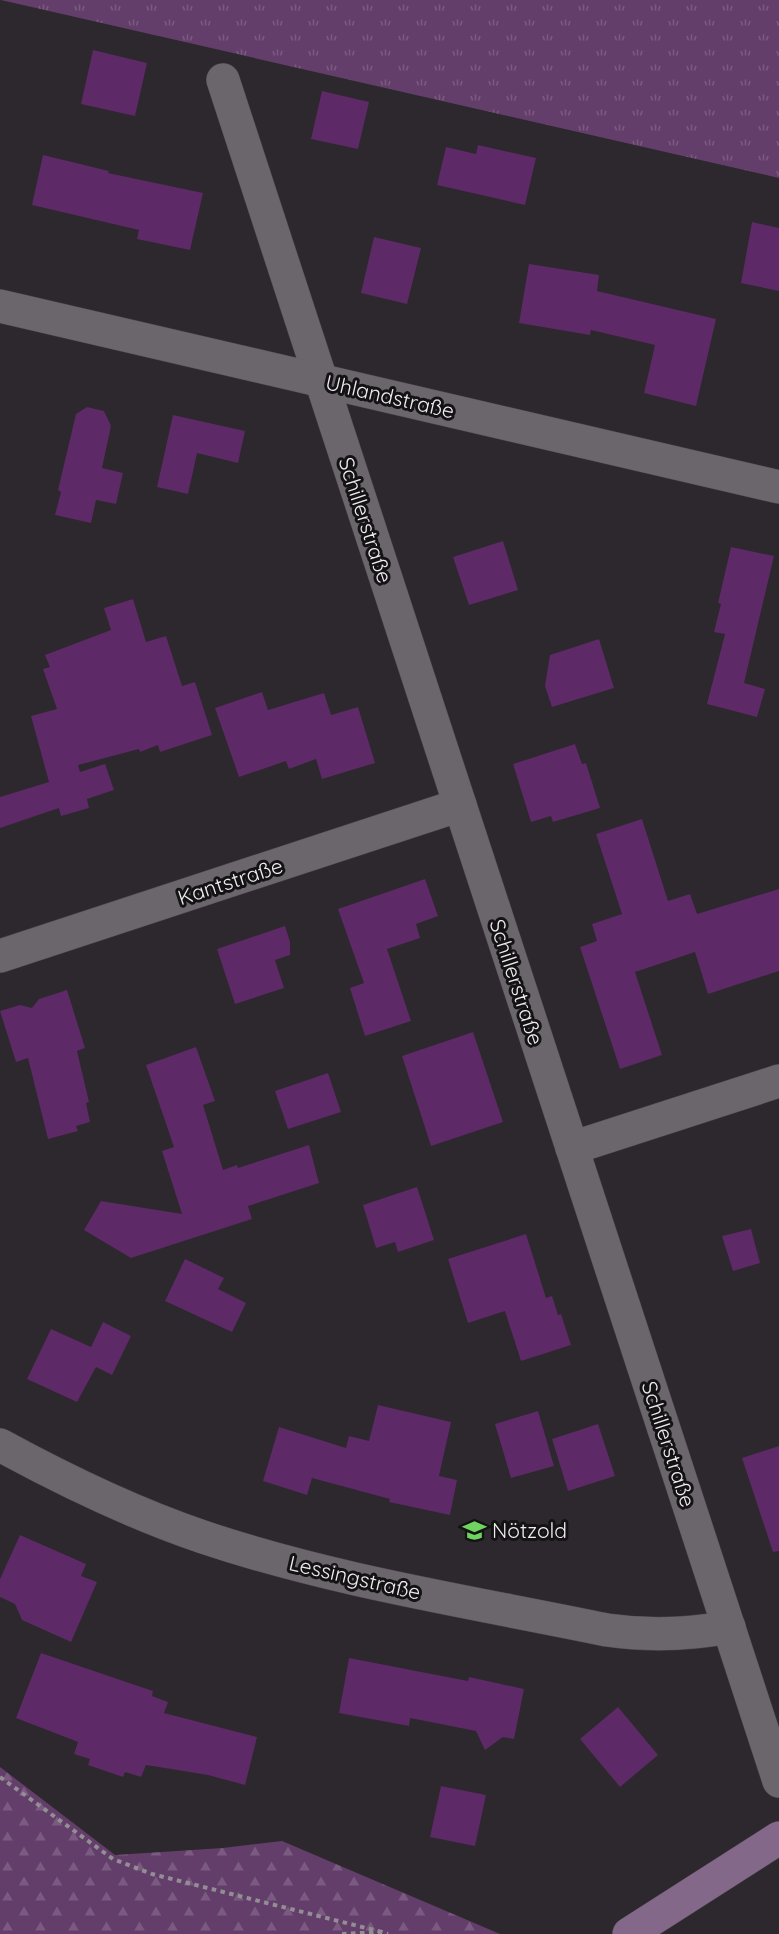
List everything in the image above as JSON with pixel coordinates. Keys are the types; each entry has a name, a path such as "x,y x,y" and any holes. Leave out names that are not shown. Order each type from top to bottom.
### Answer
{"main road":[{"path":"629,1934 779,1838"}],"street":[{"name":"Schillerstraße","path":"223,80 779,1781"},
{"name":"Uhlandstraße","path":"0,306 779,487"},
{"name":"Kantstraße","path":"0,956 460,805"},
{"path":"572,1148 779,1081"},
{"name":"Lessingstraße","path":"0,1445 61,1478 131,1510 203,1537 282,1560 364,1580 607,1630 668,1635 698,1633 729,1627"}],"path":[{"path":"0,1777 113,1858 132,1867 388,1934"},
{"path":"342,1934 382,1932"}],"green space":[{"path":"1,0 779,0 779,178"},
{"path":"0,1767 115,1855 223,1848 282,1841 500,1934 0,1934"}],"building":[{"path":"93,50 147,63 135,116 81,104"},
{"path":"322,91 369,102 358,149 311,139"},
{"path":"478,145 536,158 525,205 437,185 446,147 476,154"},
{"path":"43,155 109,171 108,173 203,193 190,250 137,239 139,230 32,205"},
{"path":"752,222 779,228 779,291 741,283"},
{"path":"374,237 421,248 407,304 361,293"},
{"path":"529,264 599,275 597,291 716,319 696,406 644,393 655,345 591,330 590,335 519,323"},
{"path":"87,407 104,411 111,426 102,468 123,473 116,504 96,500 91,523 55,515 61,492 58,490 76,414"},
{"path":"173,415 245,431 238,463 197,453 188,494 157,487"},
{"path":"503,541 518,590 469,605 453,557"},
{"path":"731,547 774,556 744,683 765,689 757,717 707,704 725,634 714,632"},
{"path":"133,599 146,642 166,636 182,686 195,682 212,735 160,752 158,745 140,752 139,749 78,765 80,772 105,764 114,790 87,799 89,808 61,816 59,808 0,828 0,797 49,782 31,716 57,709 43,669 50,667 45,655 111,630 104,608"},
{"path":"599,639 614,688 552,707 545,686 550,655"},
{"path":"262,692 268,710 324,693 331,715 358,707 375,763 322,779 316,759 289,769 286,761 239,777 215,708"},
{"path":"575,744 582,764 586,763 600,808 553,822 551,816 531,822 513,764"},
{"path":"642,819 668,901 690,894 697,914 779,889 779,971 708,994 695,952 635,972 662,1055 620,1069 580,947 597,941 592,924 622,914 596,834"},
{"path":"425,879 438,916 416,924 420,938 387,949 411,1021 365,1036 350,988 364,983 338,909"},
{"path":"285,926 290,942 290,955 275,960 284,988 235,1004 217,949"},
{"path":"67,990 85,1048 77,1051 89,1102 86,1103 90,1122 76,1126 78,1131 48,1139 28,1058 16,1062 0,1011 20,1005 32,1008 39,999"},
{"path":"473,1032 503,1122 431,1146 402,1056"},
{"path":"196,1047 215,1101 203,1105 223,1170 237,1165 238,1168 309,1145 319,1183 248,1206 252,1219 131,1258 84,1230 101,1201 182,1214 162,1151 174,1147 146,1065"},
{"path":"328,1073 341,1112 288,1129 275,1091"},
{"path":"417,1187 434,1240 398,1252 395,1242 376,1248 363,1205"},
{"path":"751,1229 760,1263 733,1271 722,1236"},
{"path":"526,1234 546,1298 552,1296 558,1315 561,1314 571,1345 521,1361 505,1311 468,1323 448,1259"},
{"path":"185,1259 224,1278 218,1289 246,1303 232,1332 165,1301"},
{"path":"103,1322 131,1336 112,1375 96,1367 77,1402 27,1379 51,1329 91,1347"},
{"path":"378,1405 451,1422 439,1476 457,1480 450,1515 389,1502 390,1499 312,1478 307,1495 263,1481 279,1427 346,1448 349,1436 369,1441"},
{"path":"538,1411 554,1466 511,1478 495,1424"},
{"path":"598,1424 615,1476 568,1491 552,1439"},
{"path":"779,1446 779,1551 773,1552 742,1458"},
{"path":"20,1535 86,1564 81,1576 97,1582 71,1642 22,1620 15,1604 0,1597 0,1579"},
{"path":"41,1653 153,1691 152,1696 168,1702 164,1713 257,1737 245,1785 208,1775 146,1765 141,1777 125,1772 123,1777 88,1765 90,1759 74,1754 78,1742 16,1718"},
{"path":"349,1658 468,1681 469,1677 524,1689 514,1739 503,1737 485,1750 476,1731 410,1718 409,1726 339,1713"},
{"path":"618,1707 658,1755 620,1787 580,1739"},
{"path":"441,1786 486,1795 475,1846 430,1837"}],"place":[{"name":"Nötzold","path":"474,1530"}]}
